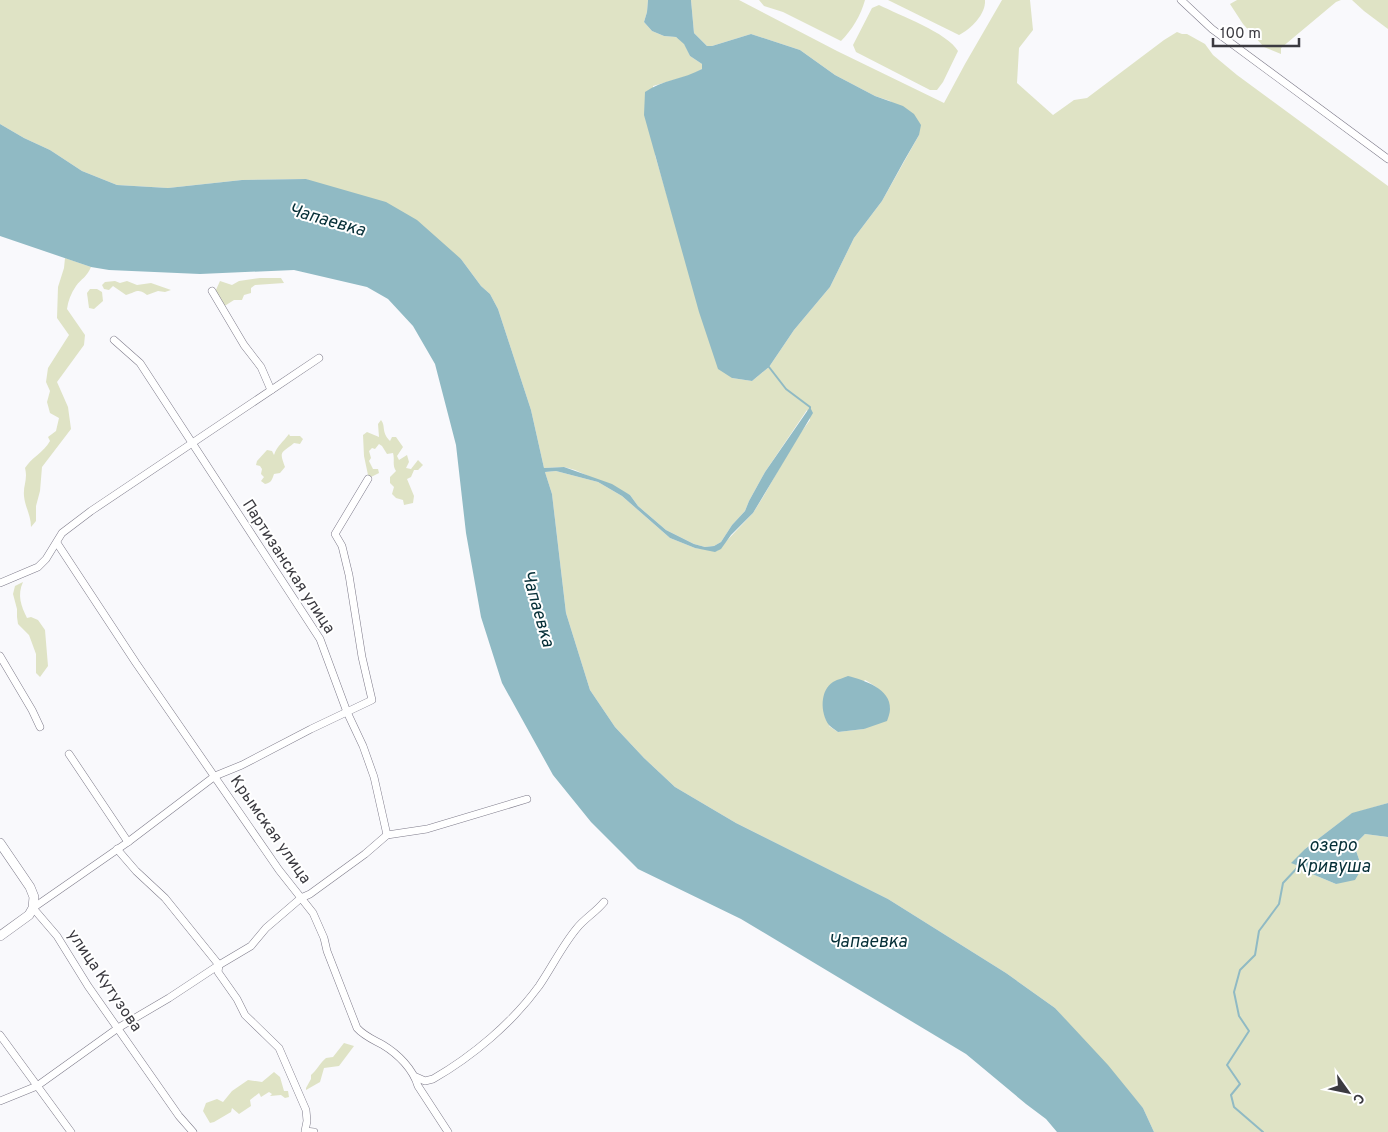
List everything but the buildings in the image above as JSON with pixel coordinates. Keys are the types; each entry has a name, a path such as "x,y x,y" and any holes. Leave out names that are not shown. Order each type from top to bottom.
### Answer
{"street":[{"path":"1181,0 1212,29 1388,159"},
{"path":"212,291 244,345 261,367 271,390"},
{"name":"Партизанская улица","path":"114,340 140,363 320,639 374,777 387,835"},
{"path":"0,583 38,567 46,559 62,533 91,511 319,358"},
{"name":"Партизанская улица","path":"348,712 372,700 362,657 349,575 342,546 335,534 368,479"},
{"name":"Крымская улица","path":"57,543 136,663 279,870 313,913 357,1028 394,1052 416,1077 418,1086 448,1132"},
{"path":"0,656 40,727"},
{"path":"0,936 29,915 34,908 128,842 215,776 242,765 310,729 348,712"},
{"path":"69,754 128,842"},
{"path":"0,1101 37,1086 118,1028 251,946 266,928 301,898 310,894 365,854 387,835 427,829 527,799"},
{"name":"улица Кутузова","path":"0,843 30,887 34,897 34,908 57,936 88,986 179,1116 193,1132"},
{"path":"117,850 165,898 218,965 218,972 237,999 245,1015 279,1048 306,1110 307,1121 304,1131 314,1132"},
{"path":"416,1077 425,1080 434,1079 487,1042 516,1013 539,986 562,947 582,921 599,909 604,902"},
{"path":"0,1035 71,1132"}],"green space":[{"path":"0,0 648,0 644,22 652,31 664,36 676,37 684,43 690,56 702,64 702,69 691,75 653,86 655,155 675,223 732,378 752,381 769,367 794,330 830,287 854,238 882,201 919,135 890,101 875,96 835,75 800,50 751,34 707,46 694,33 691,0 739,0 837,51 944,103 1002,0 1030,0 1033,30 1019,48 1017,83 1053,115 1074,100 1087,98 1177,32 1187,34 1205,44 1213,55 1237,75 1388,186 1388,803 1351,814 1305,849 1299,866 1305,871 1336,884 1362,868 1354,845 1365,834 1388,837 1388,1132 1154,1132 1143,1108 1055,1008 1006,973 888,899 736,823 675,787 615,727 590,690 566,613 552,494 545,472 556,471 598,482 622,496 670,538 695,548 717,551 753,513 796,439 810,420 807,410 765,472 745,511 732,525 721,542 714,546 705,547 694,544 666,530 638,506 630,495 575,470 564,467 544,468 531,410 498,309 490,294 481,286 461,259 306,179 242,180 168,188 117,185 82,171 50,150 0,124","holes":["865,680 878,689 889,704 890,709 864,729 838,732 829,726"]},
{"path":"759,0 865,0 856,22 841,41 783,12 764,6"},
{"path":"888,0 985,0 985,5 977,20 959,35"},
{"path":"1237,0 1341,0 1336,2 1281,48 1281,54 1264,47 1243,24 1230,4"},
{"path":"1352,0 1388,0 1388,29 1364,11"},
{"path":"879,5 934,31 953,44 958,51 937,90 930,90 856,52 853,45 872,8"},
{"path":"65,258 91,267 73,291 67,309 85,335 84,345 57,382 68,407 71,429 42,467 40,491 36,506 36,521 31,527 24,496 25,468 50,441 48,437 56,431 59,418 50,413 47,402 50,391 46,382 48,368 69,335 57,318 58,287"},
{"path":"281,278 284,283 255,285 251,288 251,293 244,295 242,300 234,300 223,307 215,292 220,281 232,285 239,281"},
{"path":"115,281 120,283 127,281 137,285 151,283 171,290 165,292 158,291 147,295 137,291 126,295 113,286 109,290 104,289 102,285 105,282"},
{"path":"90,289 97,289 102,292 103,301 94,309 89,308 87,293"},
{"path":"381,420 387,438 390,441 392,437 396,437 403,447 397,456 399,460 407,455 409,462 406,468 411,469 418,460 423,465 418,470 414,470 411,477 407,479 414,496 413,503 404,505 403,500 396,498 392,494 394,487 390,483 390,477 396,471 393,453 387,454 379,444 375,449 372,448 369,451 371,458 369,461 373,469 378,469 379,473 371,477 368,475 364,456 363,435 367,432 379,437 378,424"},
{"path":"289,434 290,436 300,436 303,439 300,444 294,443 282,453 285,467 280,473 274,474 269,483 265,484 261,481 264,477 261,474 262,469 260,466 256,465 257,461 267,450 272,451 274,455"},
{"path":"23,582 20,596 25,614 27,618 31,617 38,620 45,630 48,666 40,677 36,673 36,654 29,635 18,624 13,594 15,586"},
{"path":"344,1043 354,1046 339,1066 324,1068 320,1082 306,1090 311,1075 326,1058 333,1057"},
{"path":"274,1072 280,1077 284,1091 288,1091 289,1097 285,1098 281,1095 270,1096 272,1094 269,1092 261,1097 259,1093 250,1100 251,1106 239,1114 232,1108 231,1112 210,1123 203,1111 206,1103 217,1099 223,1102 232,1091 248,1080 262,1082"}],"water":[{"path":"648,0 691,0 694,33 707,46 751,34 800,50 835,75 875,96 903,106 914,114 921,125 919,135 882,201 854,238 830,287 794,330 769,367 752,381 732,378 718,369 699,312 644,115 645,92 702,69 702,64 690,56 684,44 676,37 664,36 652,31 644,22"},
{"name":"Чапаевка","path":"0,124 50,150 82,171 117,185 168,188 242,180 306,179 386,202 417,220 461,259 481,286 490,294 498,309 531,410 544,468 564,467 612,484 630,495 638,506 666,530 694,544 705,547 714,546 721,542 732,525 745,511 765,472 810,407 813,413 753,513 731,535 721,549 715,552 695,548 670,538 622,496 598,482 556,471 545,472 552,494 566,613 590,690 615,727 675,787 736,823 888,899 1006,973 1055,1008 1108,1065 1143,1108 1154,1132 1057,1132 1046,1119 966,1054 741,919 638,869 591,822 553,775 502,683 481,617 466,533 456,445 435,364 413,326 388,299 367,287 294,270 200,274 109,270 91,267 0,236"},
{"path":"848,676 875,686 886,696 890,709 887,721 864,729 838,732 829,725 823,708 826,690 833,682"},
{"name":"озеро Кривуша","path":"1388,803 1388,837 1365,834 1354,845 1362,868 1355,880 1336,884 1291,863 1305,849 1352,813"}],"waterway":[{"path":"769,367 786,389 810,408"},
{"path":"1263,1132 1234,1107 1231,1095 1240,1084 1227,1065 1249,1031 1239,1016 1234,992 1240,970 1255,955 1259,931 1279,904 1283,883 1299,866"}]}
